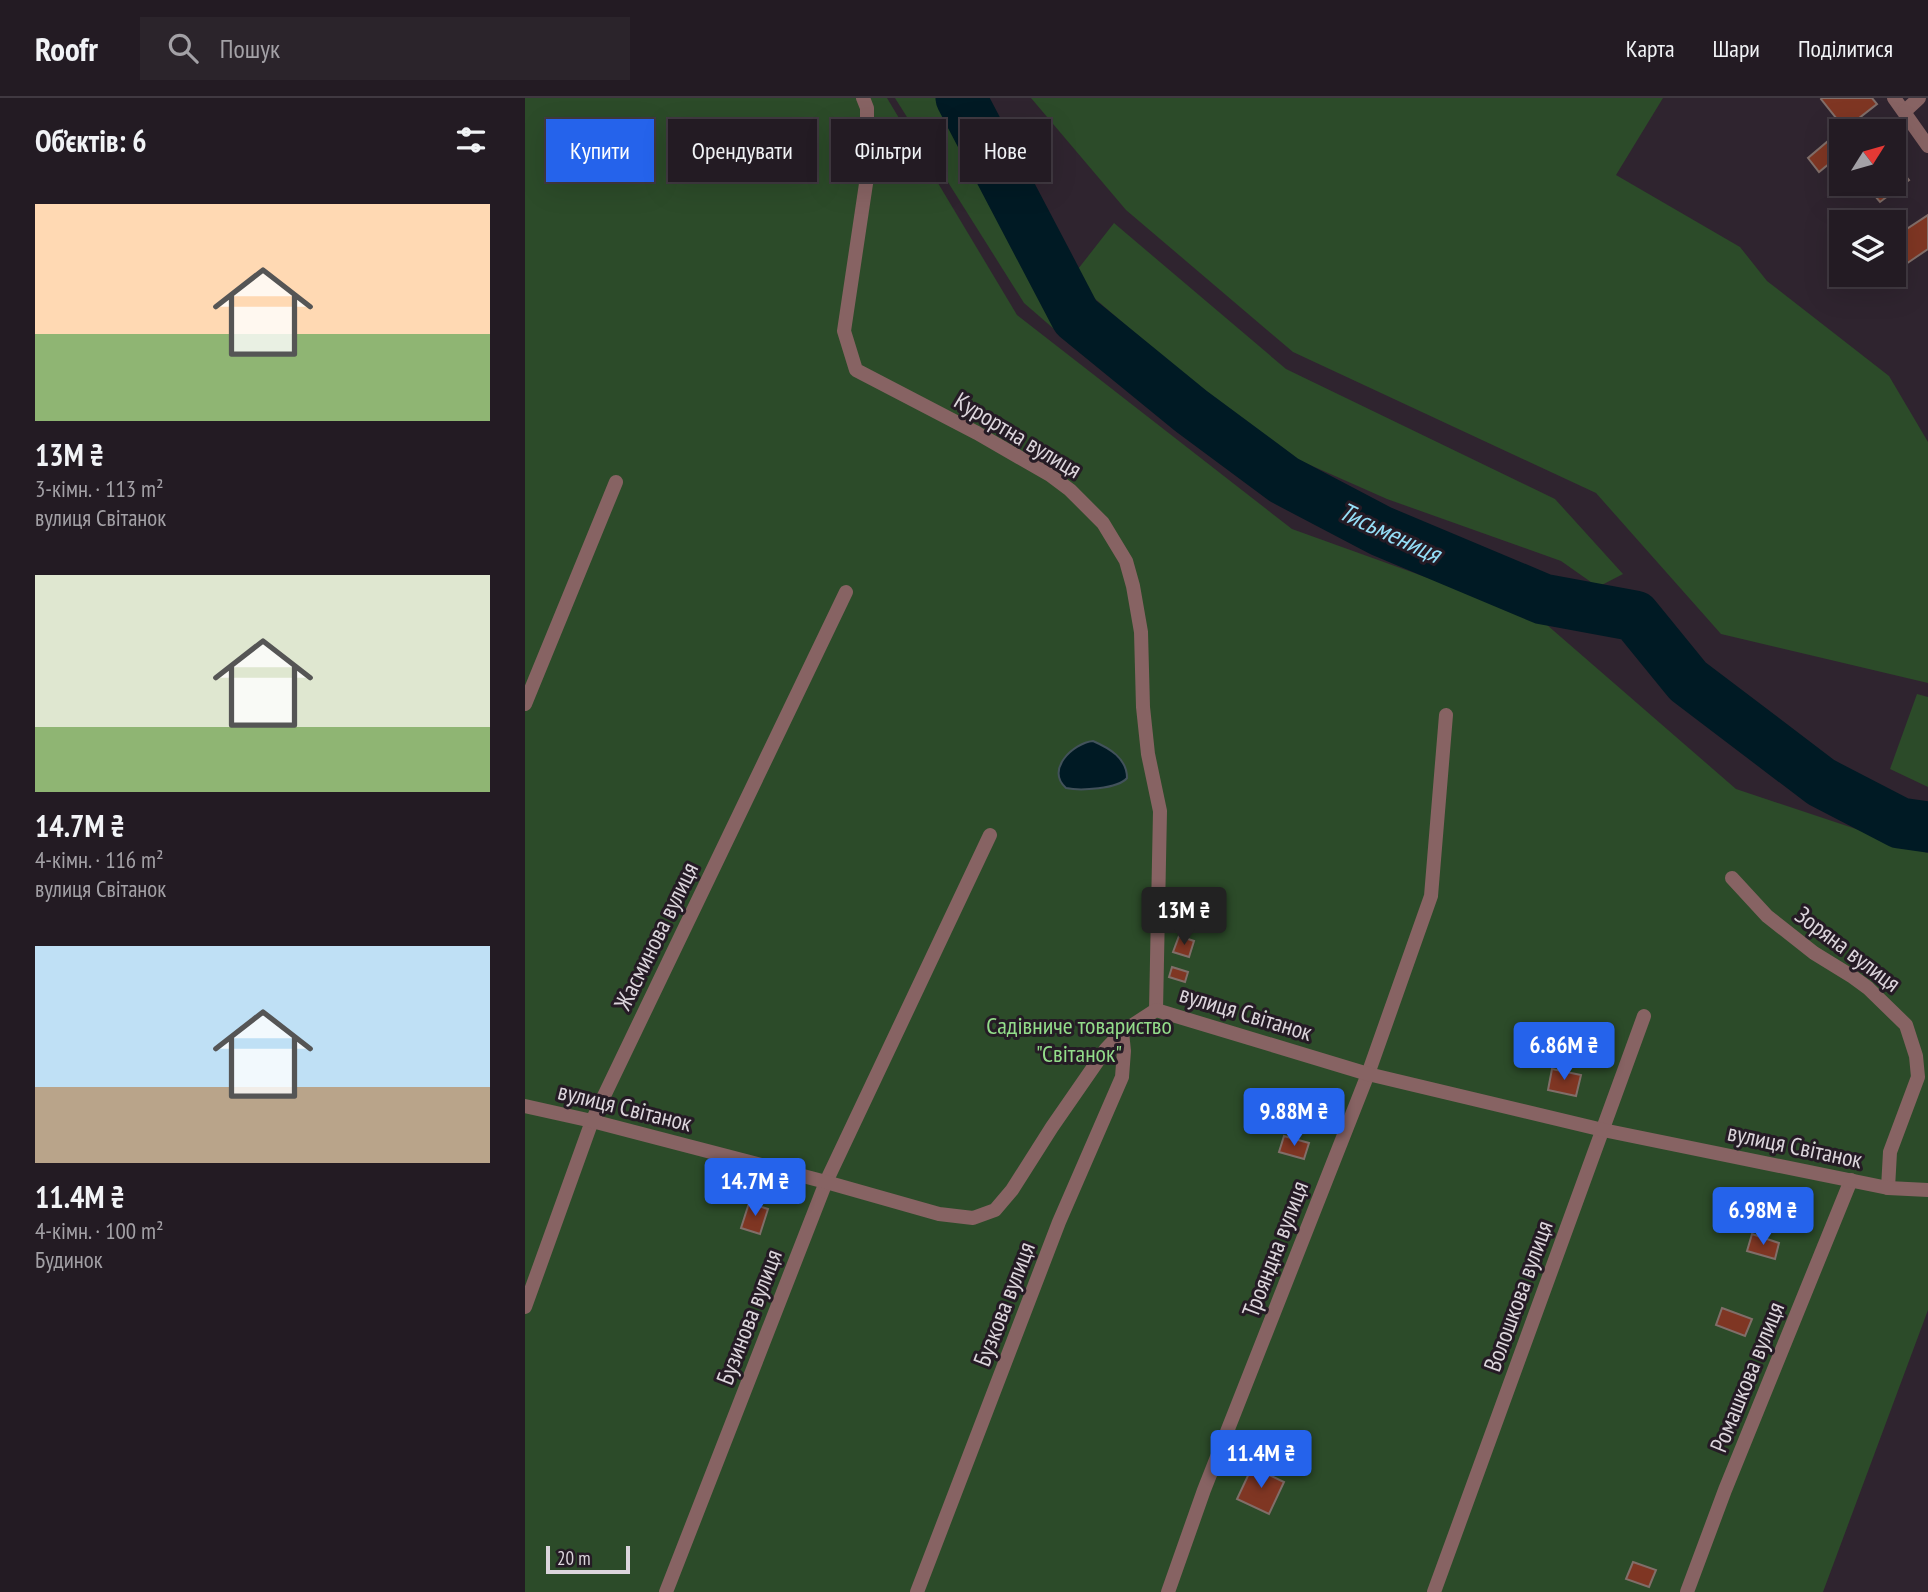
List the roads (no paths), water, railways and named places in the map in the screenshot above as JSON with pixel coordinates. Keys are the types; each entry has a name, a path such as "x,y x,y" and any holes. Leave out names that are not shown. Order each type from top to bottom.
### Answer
{"street":[{"name":"Курортна вулиця","path":"863,98 867,108 867,177 844,331 856,370 977,433 1070,489 1103,523 1126,561 1140,632 1148,754 1160,811 1156,1010"},
{"path":"1894,98 1928,146"},
{"path":"1905,111 1919,98"},
{"path":"525,704 616,482"},
{"name":"Жасминова вулиця","path":"525,1307 592,1121 846,592"},
{"name":"Трояндна вулиця","path":"1168,1592 1204,1490 1368,1074 1431,896 1446,715"},
{"name":"Бузинова вулиця","path":"666,1592 826,1182 990,835"},
{"name":"Зоряна вулиця","path":"1731,878 1767,916 1814,953 1868,988 1906,1025 1916,1056 1918,1077 1890,1152 1888,1188"},
{"name":"вулиця Світанок","path":"525,1107 592,1121 939,1214 973,1218 995,1210 1013,1190 1052,1127 1106,1049 1122,1032 1156,1010 1368,1074 1603,1130 1888,1188 1928,1190"},
{"name":"Волошкова вулиця","path":"1433,1592 1644,1016"},
{"name":"Бузкова вулиця","path":"917,1592 1059,1223 1122,1077 1122,1032"},
{"name":"Ромашкова вулиця","path":"1687,1592 1725,1490 1851,1180"}],"water":[{"path":"1093,741 1120,759 1127,778 1107,787 1066,788 1060,781 1059,773 1064,758 1077,747"}],"waterway":[{"name":"Тисьмениця","path":"961,98 1076,317 1191,411 1284,480 1381,531 1543,599 1635,616 1688,681 1821,782 1900,823 1928,827"}],"park label":[{"name":"Садівниче товариство \"Світанок\"","path":"1079,1039"}]}
